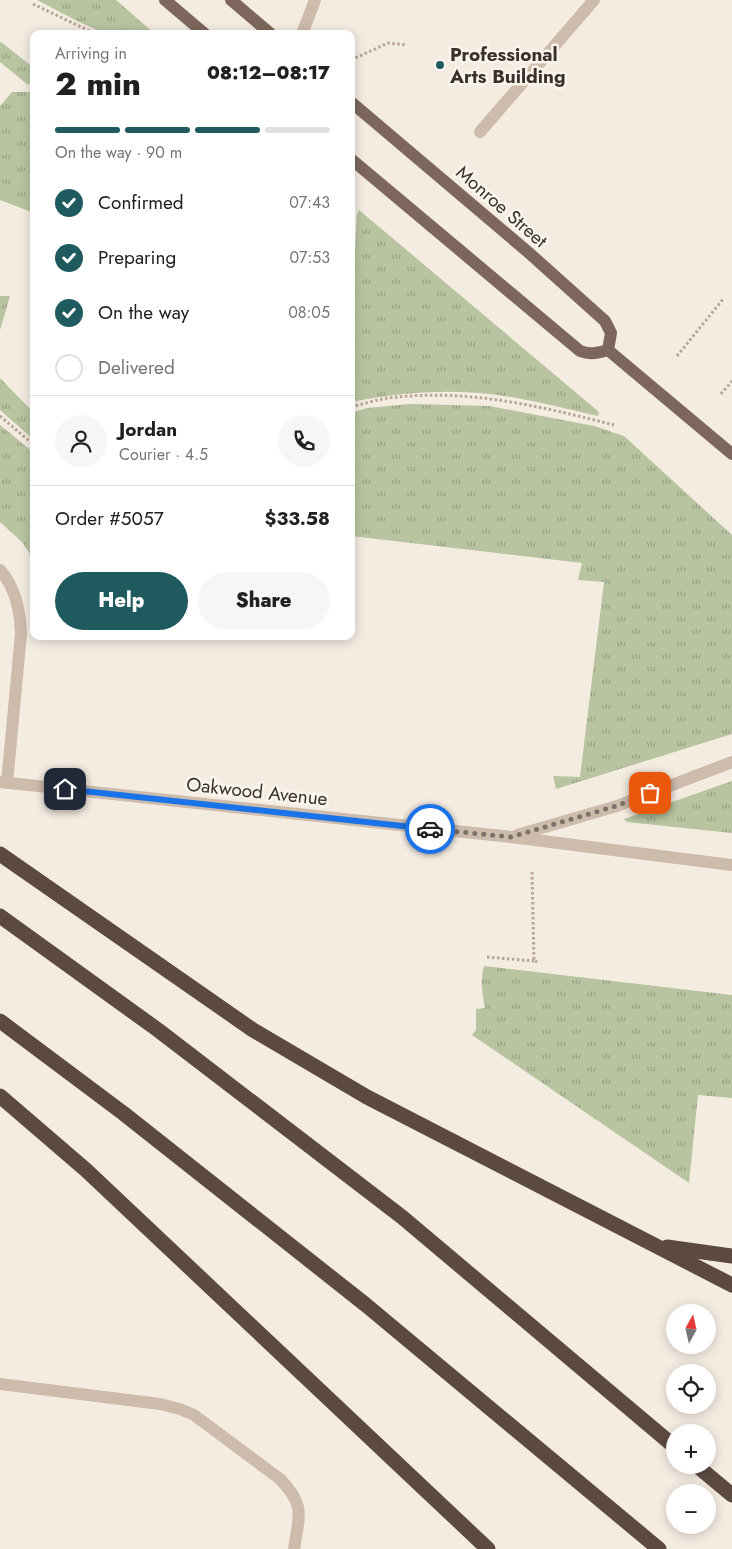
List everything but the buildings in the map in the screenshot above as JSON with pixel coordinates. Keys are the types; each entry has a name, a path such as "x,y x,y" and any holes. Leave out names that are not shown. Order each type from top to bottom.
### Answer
{"highway":[{"path":"0,854 253,1030 326,1073 367,1097 732,1285"},
{"path":"0,916 158,1030 402,1217 666,1439"},
{"path":"0,1021 123,1113 366,1304 659,1549"},
{"path":"0,1096 86,1170 488,1549"},
{"path":"658,1246 732,1256"},
{"path":"707,1474 732,1495"}],"main road":[{"path":"165,0 200,30"},
{"path":"231,0 266,30"},
{"name":"Monroe Street","path":"355,105 528,252 605,321 611,333 608,350"},
{"path":"355,162 580,351 586,354 594,354 608,350 732,454"}],"street":[{"path":"304,30 315,0"},
{"path":"480,132 594,0"},
{"path":"0,570 15,597 20,614 21,634 4,782"},
{"name":"Oakwood Avenue","path":"511,837 616,806 732,762"},
{"name":"Oakwood Avenue","path":"4,782 511,837 732,865"},
{"path":"0,1384 160,1404 194,1415 280,1479 292,1492 300,1509 294,1549"}],"path":[{"path":"32,4 87,30"},
{"path":"355,58 388,42 406,45"},
{"path":"677,356 724,298"},
{"path":"721,394 732,381"},
{"path":"355,406 388,398 438,396 484,398 548,408 614,425"},
{"path":"0,416 30,442"},
{"path":"487,956 536,961 532,872"}],"green space":[{"path":"37,0 116,0 150,30 97,30"},
{"path":"0,43 30,65 30,83 28,85 0,62"},
{"path":"12,92 30,92 30,211 0,200 0,106"},
{"path":"359,210 599,412 598,416 544,403 489,394 420,393 355,401 355,249 357,214"},
{"path":"0,296 10,296 0,330"},
{"path":"0,378 30,409 30,436 0,410"},
{"path":"410,404 489,406 594,426 624,436 732,535 732,734 556,789 553,776 580,777 604,582 578,580 582,563 355,536 355,412 367,408"},
{"path":"0,425 30,450 30,554 22,542 0,522"},
{"path":"732,781 732,833 627,822 624,819"},
{"path":"484,966 732,995 732,1098 698,1095 689,1183 472,1035 476,1030 476,1009 485,1008 482,987"}],"way so far":[{"path":"430,829 511,837 616,806 650,793"}],"place":[{"name":"Professional Arts Building","path":"440,65"}],"route":[{"path":"65,789 430,829"}]}
